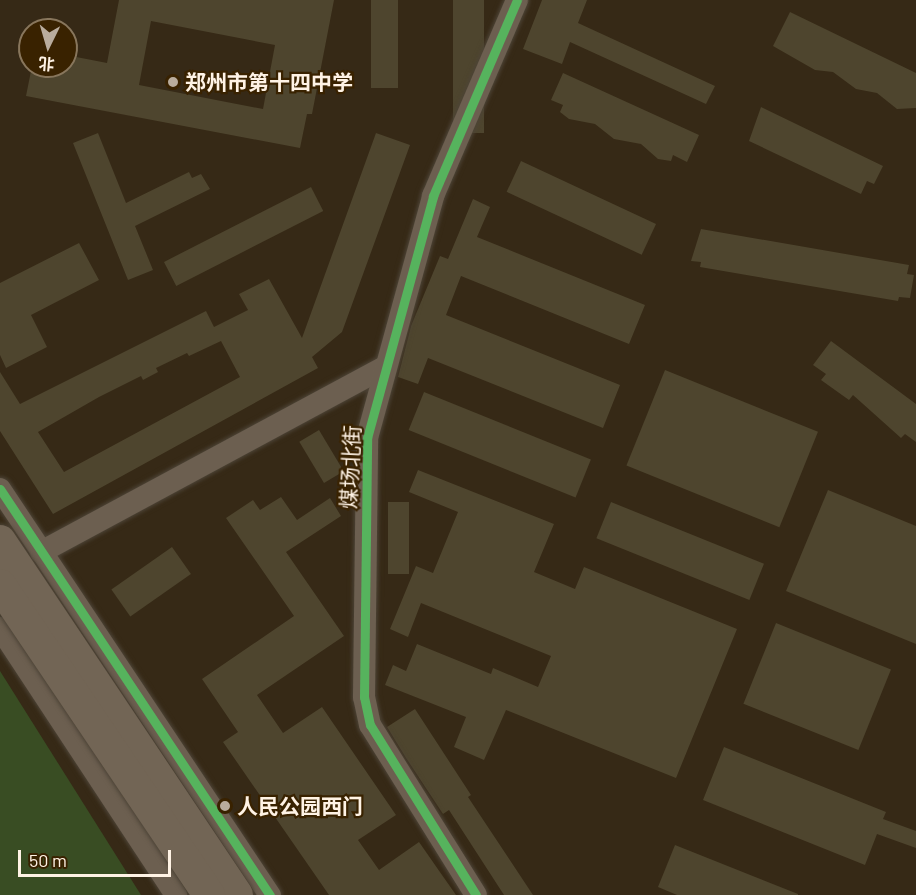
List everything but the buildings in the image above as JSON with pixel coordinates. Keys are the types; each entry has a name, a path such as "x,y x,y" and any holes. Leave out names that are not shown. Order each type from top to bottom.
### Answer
{"main road":[{"path":"0,541 237,895"},
{"path":"0,585 209,895"}],"street":[{"name":"煤场北街","path":"476,895 370,725 364,697 367,438 433,196 517,0"},
{"path":"41,552 385,367"},
{"path":"0,489 270,895"},
{"path":"0,628 176,895"}],"green space":[{"path":"0,671 141,895 0,895"}],"cycle path":[{"path":"476,895 370,725 364,697 367,438 433,196 517,0"},
{"path":"0,489 270,895"}],"place":[{"name":"郑州市第十四中学","path":"173,82"},
{"name":"人民公园西门","path":"225,806"}]}
